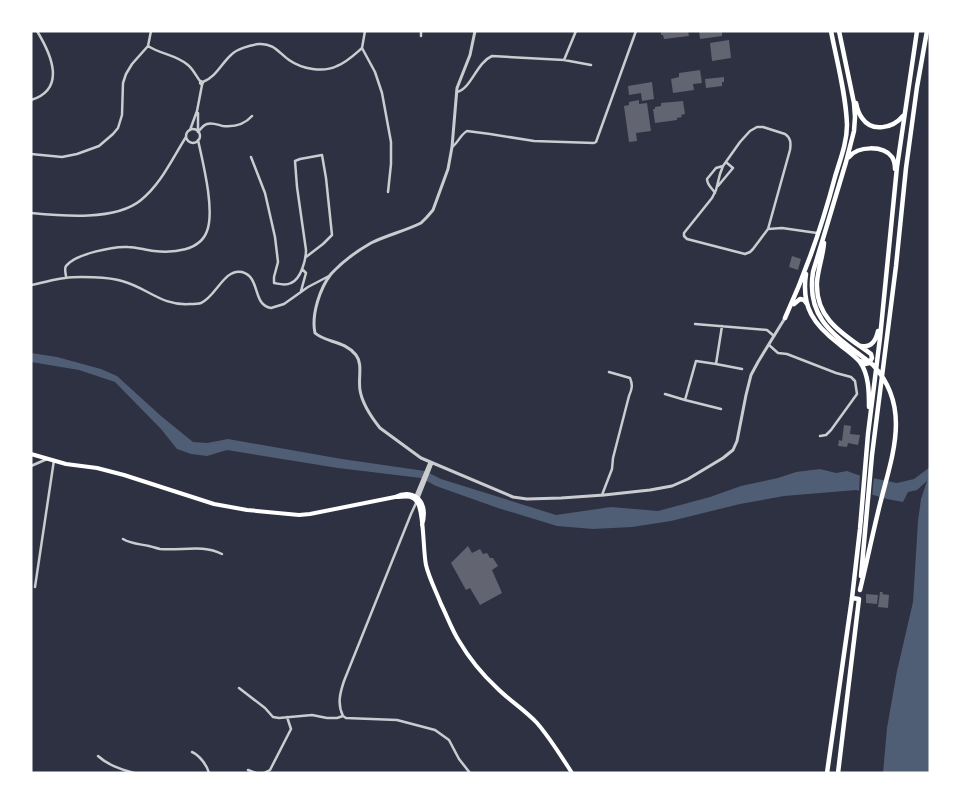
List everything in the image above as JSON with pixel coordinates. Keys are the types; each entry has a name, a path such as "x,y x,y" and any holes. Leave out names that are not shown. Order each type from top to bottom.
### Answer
{"highway":[{"path":"785,318 807,268 819,234 844,146 847,128 842,87 830,31"},
{"path":"840,31 854,102 854,119 851,146 813,272 812,295 815,308 821,320 830,330 875,367 885,382 894,404 896,422 896,442 860,590"},
{"path":"868,434 896,178 917,31"},
{"path":"827,773 862,529 869,455 898,252 912,116 927,31"},
{"path":"851,86 859,114 869,124 876,127 888,126 895,124 904,115"},
{"path":"846,162 853,153 860,150 881,150 893,158 896,178"},
{"path":"785,318 794,303 799,299 804,300 823,332 863,363 868,364 872,358 871,354 831,323 825,316 819,302 817,286 825,232"},
{"path":"889,251 898,252"},
{"path":"807,268 805,287 808,308"},
{"path":"859,346 866,347 874,343 882,316"},
{"path":"858,360 868,379 869,455"},
{"path":"838,773 860,590 862,529"},
{"path":"852,598 859,599"}],"main road":[{"path":"31,454 66,464 97,468 214,504 247,510 298,515 310,514 395,497 400,494 412,494 416,500 421,502 423,508 424,520 422,525 426,567 458,640 497,688 527,713 538,725 572,773"}],"street":[{"path":"31,100 48,90 54,76 52,63 37,31"},
{"path":"31,154 53,157 68,156 99,146 113,134 122,115 123,82 132,64 148,46 151,31"},
{"path":"202,83 216,73 232,53 260,44 278,49 289,60 309,68 324,69 336,67 350,59 362,48 365,31"},
{"path":"421,31 421,36"},
{"path":"31,285 66,277 112,279 136,286 159,299 175,304 189,305 201,303 212,295 228,276 234,272 242,272 250,276 263,305 268,308 284,304 301,291 330,276 340,266 371,243 414,227 428,218 437,202 448,169 457,92 476,31"},
{"path":"564,60 576,31"},
{"path":"452,147 462,134 467,131 534,141 596,142 636,31"},
{"path":"66,277 67,265 79,257 96,251 127,247 155,251 184,250 195,245 204,237 208,229 210,208 198,140 198,111 202,83 187,63 148,46"},
{"path":"362,48 375,72 382,93 388,124 391,164 388,192"},
{"path":"457,92 465,88 485,60 492,56 564,60 591,65"},
{"path":"31,213 101,215 127,208 140,201 160,178 190,130 198,111"},
{"path":"198,132 204,125 235,126 247,121 252,116"},
{"path":"757,127 785,134 790,138 790,150 768,229 748,254 687,239 683,234 715,193 723,166 740,142 750,131 757,127"},
{"path":"190,130 194,129 198,132"},
{"path":"186,137 190,142 198,140"},
{"path":"250,157 265,194 275,237 278,262 274,283 284,285 292,283 296,279 306,257 295,161 322,155 332,235 306,257"},
{"path":"717,187 733,168 726,162"},
{"path":"715,193 708,184 707,179 716,168 723,166"},
{"path":"768,229 782,228 819,234"},
{"path":"301,291 306,273 302,269"},
{"path":"330,276 317,302 314,316 315,333 346,346 357,356 360,367 360,391 380,428 431,463 519,498 602,495 672,486 688,479 729,454 737,442 751,375 785,318"},
{"path":"695,324 767,330 774,336"},
{"path":"716,364 722,326"},
{"path":"769,345 778,352 852,377 855,381 856,394 831,430 826,435 820,436"},
{"path":"685,400 696,361 742,369"},
{"path":"602,495 612,469 626,405 632,389 630,378 610,372"},
{"path":"665,394 721,408"},
{"path":"31,466 48,459"},
{"path":"35,587 54,460"},
{"path":"343,716 339,703 344,680 431,463"},
{"path":"123,539 128,542 159,549 204,549 214,550 222,554"},
{"path":"239,688 265,708 273,717 312,715 327,718 343,716 346,718 397,720 435,730 449,740 459,759 470,773"},
{"path":"264,773 270,770 291,729 288,717"},
{"path":"192,752 208,768 209,773"},
{"path":"98,756 111,765 134,773"},
{"path":"248,770 256,773"}],"water":[{"path":"31,353 57,357 101,369 117,376 193,442 207,443 228,439 425,471 441,479 556,515 611,507 658,511 796,472 820,469 836,473 847,471 897,483 914,479 930,467 930,773 883,773 887,728 897,671 913,602 918,521 921,499 927,481 917,490 908,492 903,502 856,490 784,496 740,504 671,521 632,527 593,529 557,526 498,508 436,486 421,478 338,468 227,450 207,456 191,454 177,449 161,429 115,382 79,370 31,362"}],"pier":[{"path":"860,473 874,476 872,497 859,493"}],"building":[{"path":"661,31 688,31 689,36 664,39"},
{"path":"699,31 722,31 722,36 700,39"},
{"path":"729,40 731,58 712,61 710,43"},
{"path":"700,70 702,83 693,84 694,90 673,93 671,79 679,77 679,73"},
{"path":"724,77 722,86 706,88 705,79"},
{"path":"652,82 654,99 642,101 641,93 629,95 628,86"},
{"path":"639,100 639,104 647,103 651,131 636,133 637,141 629,142 624,106 629,105 629,102"},
{"path":"683,101 685,114 681,115 682,117 677,118 677,120 655,123 653,109 655,107 661,106 661,103"},
{"path":"792,256 801,259 798,270 789,267"},
{"path":"844,425 851,426 850,434 860,435 858,445 848,443 847,447 838,446 839,440 842,441"},
{"path":"468,546 472,553 480,549 483,554 487,553 498,566 492,570 502,593 480,605 470,588 466,590 451,563"},
{"path":"880,592 889,595 888,608 878,607"},
{"path":"866,594 878,595 877,604 866,603"}]}
